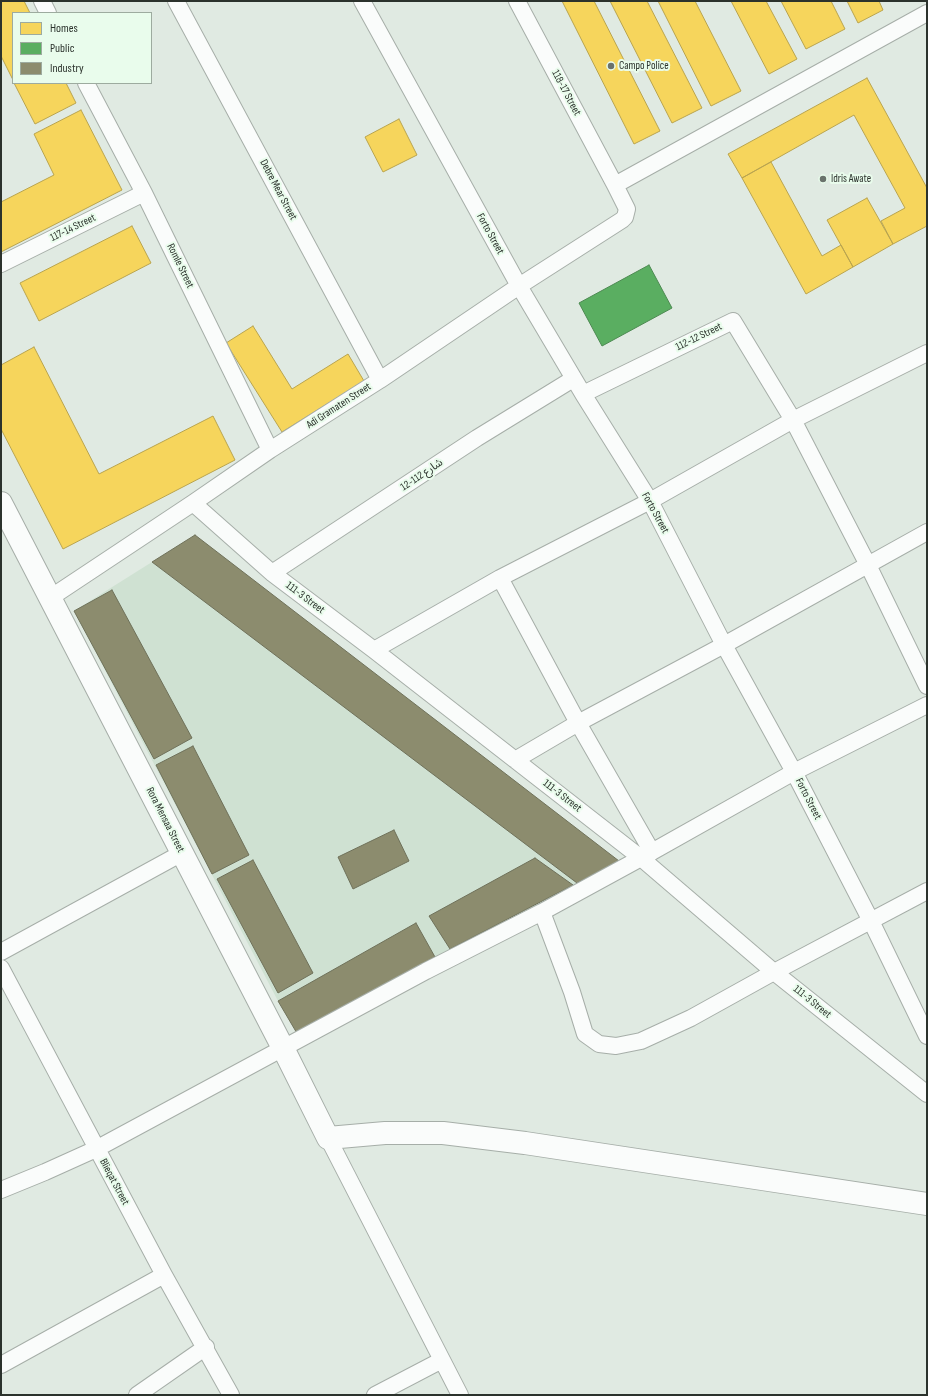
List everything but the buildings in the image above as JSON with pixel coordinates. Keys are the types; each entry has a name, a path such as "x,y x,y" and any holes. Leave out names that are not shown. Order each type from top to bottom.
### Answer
{"main road":[{"name":"Rora Mensaa Street","path":"1,502 328,1138"},
{"path":"328,1138 385,1133 450,1134 532,1144 927,1204"}],"street":[{"path":"42,1 48,12"},
{"name":"Debre Mear Street","path":"176,1 380,380"},
{"name":"Forto Street","path":"362,1 519,286 573,379 650,501 724,645 794,772 871,921 927,1036"},
{"name":"118-17 Street","path":"517,1 615,185 627,209 627,213"},
{"path":"615,185 927,13"},
{"name":"Romle Street","path":"87,84 144,193 270,450"},
{"name":"117-14 Street","path":"1,264 144,193"},
{"name":"Adi Gramaten Street","path":"50,598 270,450 380,380 519,286 622,220 627,213"},
{"name":"112-12 Street","path":"583,394 734,321 793,420"},
{"path":"374,650 500,578 650,501 793,420 927,353"},
{"name":"شارع 112-12","path":"272,573 477,438 573,379"},
{"path":"793,420 868,565 927,686"},
{"name":"111-3 Street","path":"193,503 272,573 515,760 647,855 774,972 927,1094"},
{"path":"515,760 578,723 724,645 927,532"},
{"path":"500,578 647,855"},
{"path":"1,1190 96,1149 426,971 542,912 794,772 927,705"},
{"path":"1,952 182,853"},
{"path":"542,912 586,1034 599,1044 616,1046 641,1041 691,1018 927,891"},
{"name":"Blieqat Street","path":"1,968 96,1149 231,1395"},
{"path":"328,1138 460,1395"},
{"path":"1,1365 164,1275"},
{"path":"137,1395 206,1347"},
{"path":"375,1395 442,1360"}],"shaded area":[{"path":"195,535 619,861 298,1035 278,1001 74,611"}],"place":[{"name":"Campo Police","path":"611,66"},
{"name":"Idris Awate","path":"823,179"}]}
